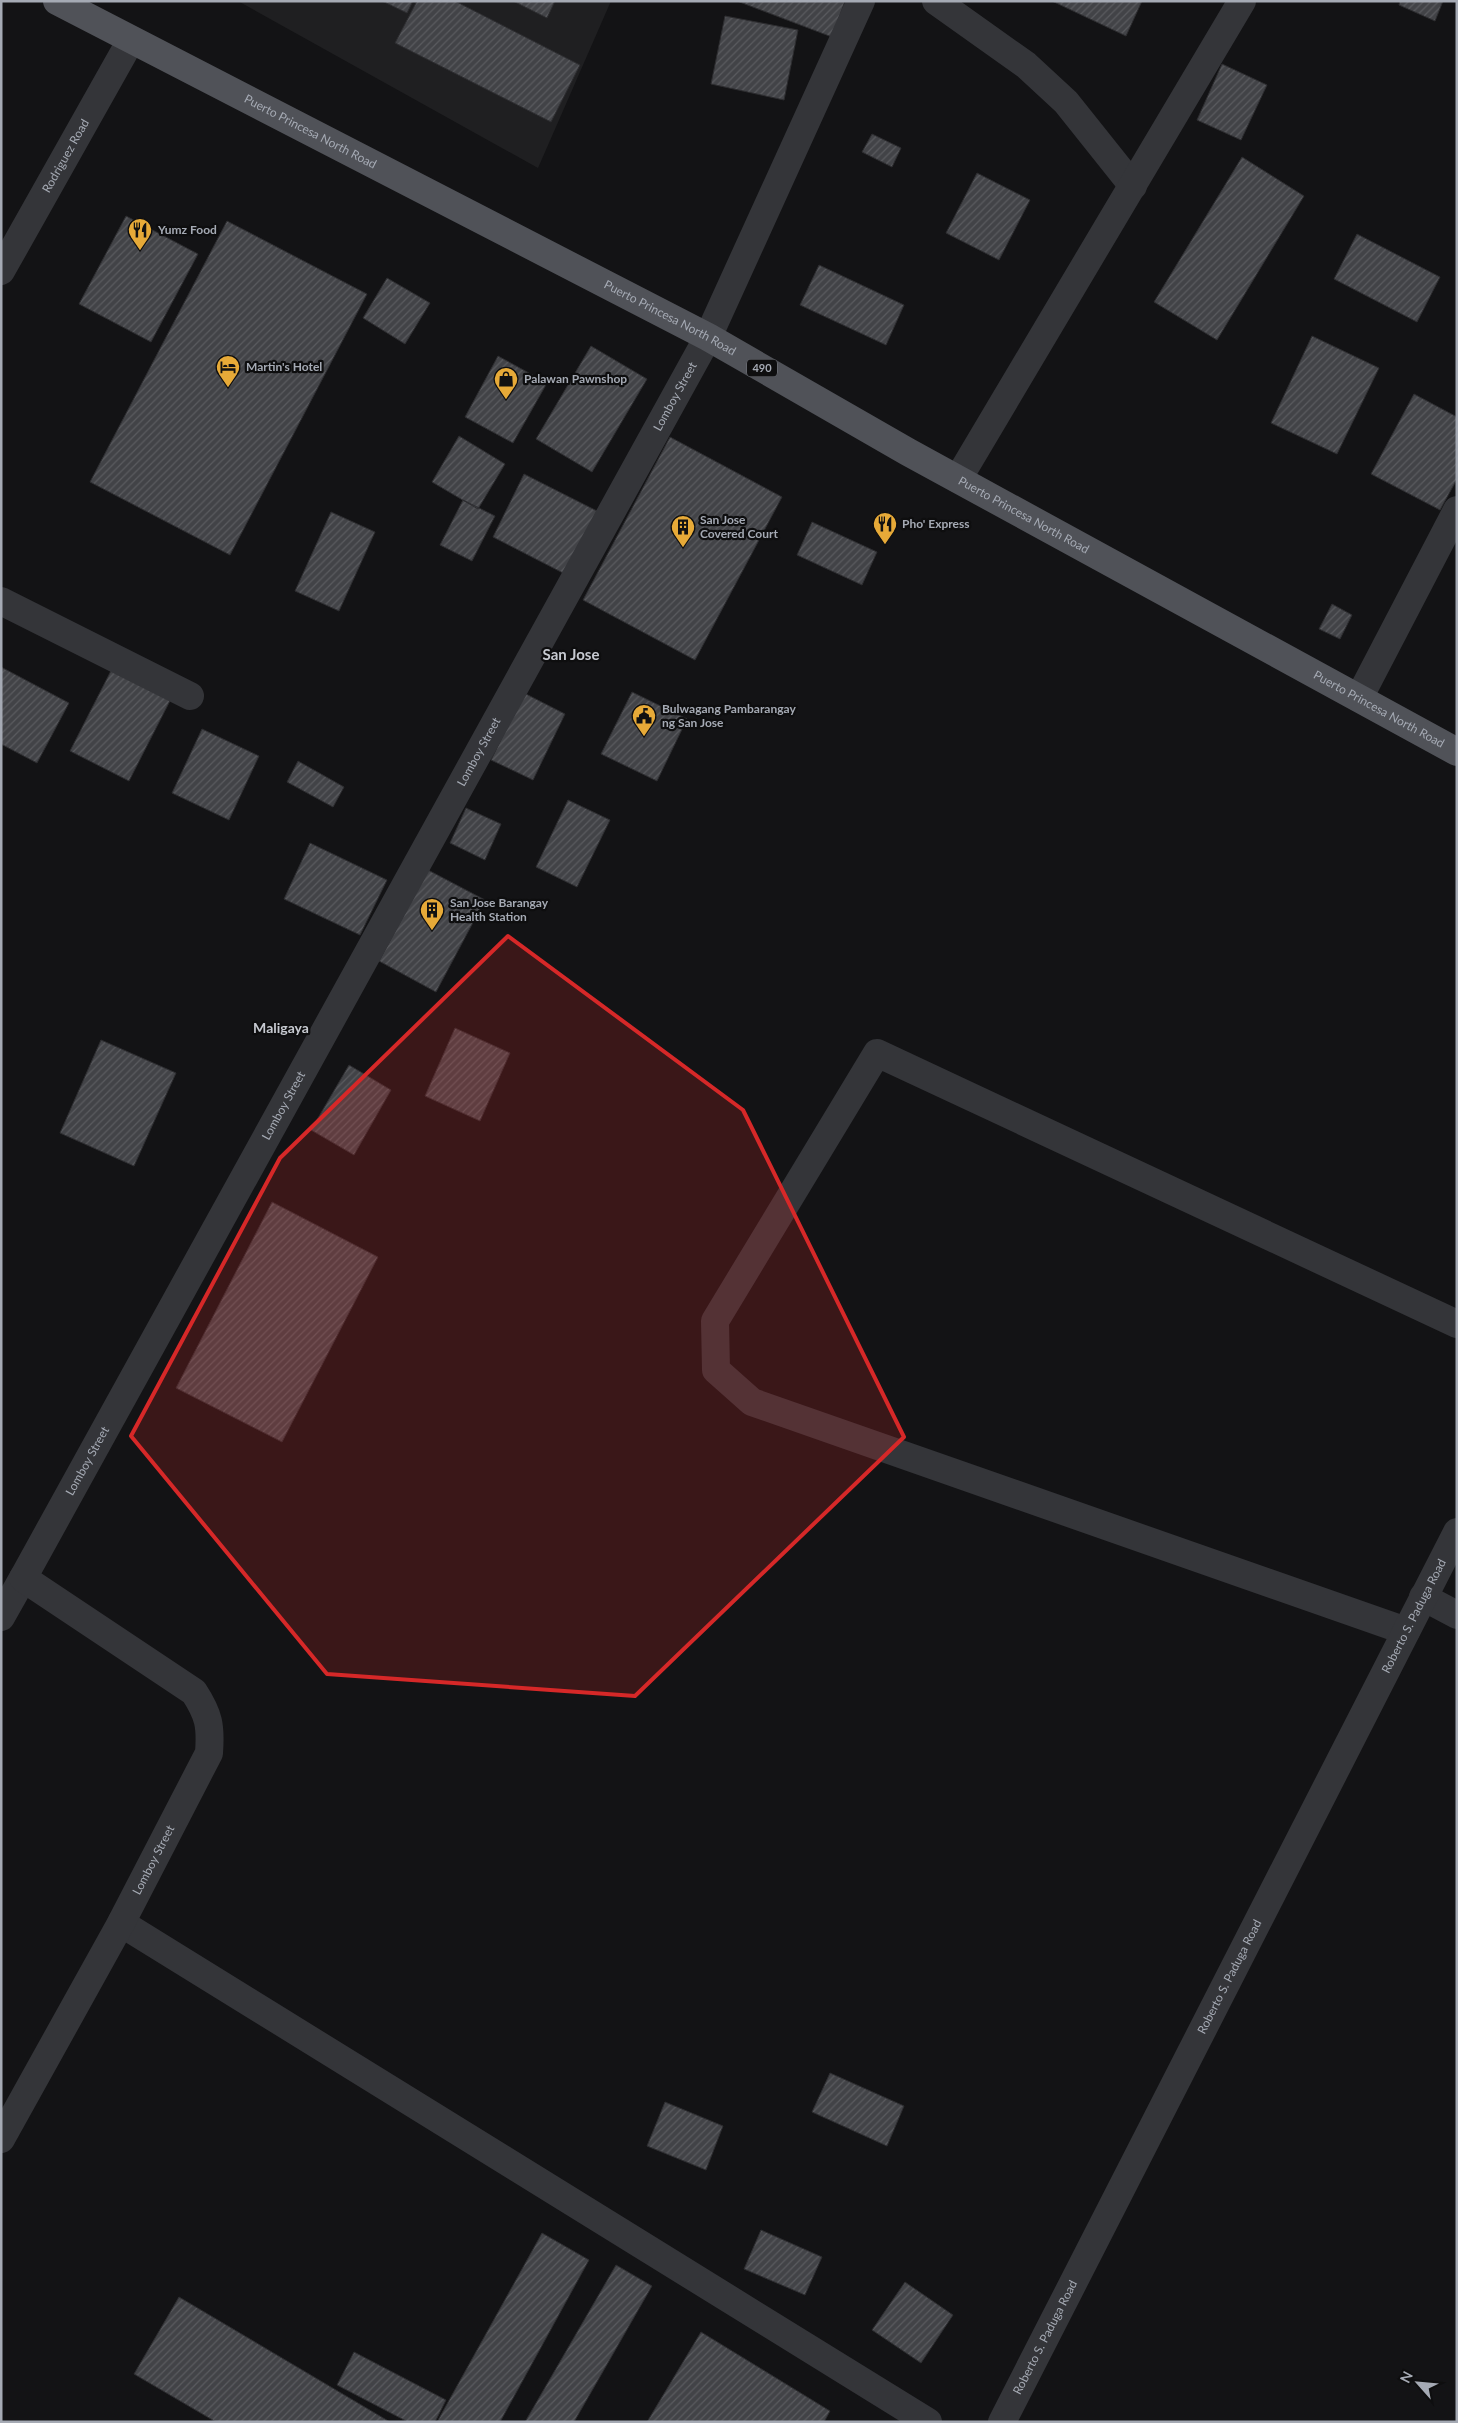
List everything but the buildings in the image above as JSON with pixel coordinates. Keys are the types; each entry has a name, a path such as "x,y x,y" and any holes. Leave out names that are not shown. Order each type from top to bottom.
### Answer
{"main road":[{"name":"Puerto Princesa North Road","path":"58,1 708,337 958,479 1457,752"}],"street":[{"name":"Lomboy Street","path":"1,2140 121,1923 210,1753 211,1731 207,1711 194,1692 23,1578 708,337 861,1"},
{"path":"936,1 1026,65 1066,102 1133,186"},
{"path":"958,479 1242,1"},
{"name":"Rodriguez Road","path":"1,272 131,40"},
{"path":"1359,698 1457,510"},
{"path":"1,601 190,696"},
{"path":"1406,1631 752,1402 716,1370 715,1321 877,1053 1457,1324"},
{"name":"Roberto S. Paduga Road","path":"1002,2422 1457,1532"},
{"path":"1,1617 23,1578"},
{"path":"1423,1597 1457,1615"},
{"path":"121,1923 928,2422"}],"highlighted area":[{"path":"508,936 743,1110 904,1437 635,1696 327,1674 131,1436 280,1158"}],"shaded area":[{"path":"238,1 611,1 538,168"}],"place":[{"name":"Yumz Food","path":"140,251"},
{"name":"Martin's Hotel","path":"228,388"},
{"name":"Palawan Pawnshop","path":"506,400"},
{"name":"Pho' Express","path":"885,545"},
{"name":"San Jose Covered Court","path":"683,548"},
{"name":"Bulwagang Pambarangay ng San Jose","path":"644,737"},
{"name":"San Jose Barangay Health Station","path":"432,931"}],"district":[{"name":"San Jose","path":"571,655"},
{"name":"Maligaya","path":"281,1028"}]}
